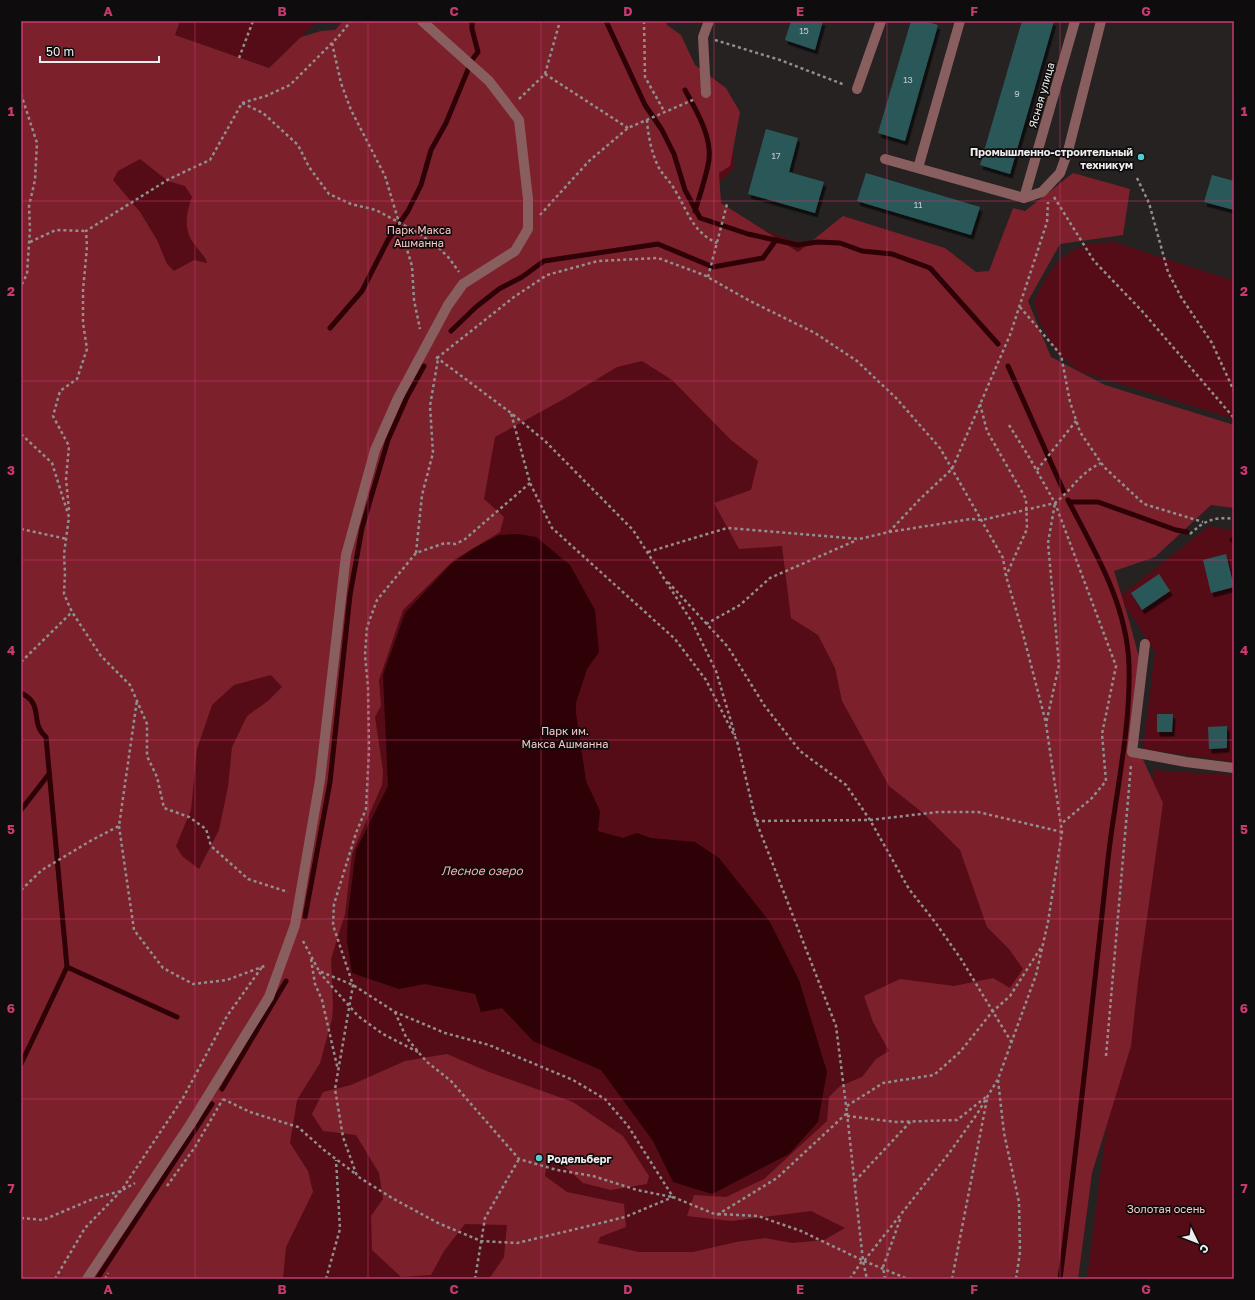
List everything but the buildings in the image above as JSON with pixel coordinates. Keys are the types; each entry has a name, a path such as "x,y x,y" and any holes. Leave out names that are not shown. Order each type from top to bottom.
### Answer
{"street":[{"path":"87,1279 190,1125 269,997 295,925 320,780 346,555 375,450 398,398 448,305 463,284 515,251 528,229 528,199 519,120 489,81 422,21"},
{"path":"706,93 703,36 709,21"},
{"path":"857,89 881,21"},
{"path":"918,168 960,21"},
{"name":"Ясная улица","path":"1024,198 1075,21"},
{"path":"886,159 1024,198 1042,192 1049,187 1060,173 1068,151 1101,21"},
{"path":"1145,644 1132,752 1186,762 1234,768"}],"path":[{"path":"240,58 253,21"},
{"path":"30,242 56,230 86,231 169,178 210,160 242,103 266,96 290,85 332,43 351,21"},
{"path":"509,107 545,74 560,21"},
{"path":"644,21 645,77 663,112"},
{"path":"703,36 780,60 857,89"},
{"path":"332,43 341,83 351,110 385,176 399,222 412,266 414,300 424,349 511,413 545,441 634,530 692,622 716,671 737,741 756,821 836,1026 847,1106 863,1261 867,1279"},
{"path":"545,74 628,128"},
{"path":"21,94 37,143 35,180 29,206 30,242 27,274 21,286"},
{"path":"528,229 589,161 628,128 694,100"},
{"path":"242,103 263,112 298,145 309,167 330,194 351,204 376,210 399,222 436,245 459,270 463,284"},
{"path":"647,120 648,135 660,168 676,192 691,222 705,238 717,243"},
{"path":"1137,178 1149,203 1168,272 1181,297 1212,343 1234,391"},
{"path":"889,532 920,499 952,469 998,364 1020,307 1047,222 1049,187"},
{"path":"1049,187 1065,217 1094,260 1142,311 1234,418"},
{"path":"708,277 727,204"},
{"path":"86,231 87,247 83,290 83,323 87,349 77,379 60,391 53,416 68,446 66,479 70,517 64,554 64,594 72,612 101,656 130,684 147,724 147,756 157,777 164,808 189,817 206,829 211,846 248,879 288,891 289,898"},
{"path":"416,553 422,495 433,453 430,406 438,359 514,297 547,275 598,261 658,258 708,277 750,301 815,333 857,361 896,398 940,448 1003,558 1006,576 1022,630 1046,724 1062,832 1048,922 1036,975 998,1079 950,1152 850,1279"},
{"path":"1020,307 1061,356 1070,402 1080,432 1101,464 1144,504 1203,522 1226,518 1234,519"},
{"path":"980,404 987,431 1026,499 1027,529 1006,576"},
{"path":"511,413 530,483 552,528 675,639 706,680 737,741"},
{"path":"1037,470 1076,420"},
{"path":"1009,425 1037,470 1055,503 1116,666 1102,734 1106,781 1091,799 1061,824"},
{"path":"21,434 52,463 70,517"},
{"path":"706,624 740,605 770,578 858,540 889,532 972,519 982,520 1055,503 1063,497 1079,477 1101,464"},
{"path":"357,1176 343,1137 336,1089 353,985 334,925 334,911 343,872 366,809 368,687 365,655 367,626 377,600 416,553 445,543 455,544 464,540 530,483"},
{"path":"1046,724 1059,665 1048,543 1055,503"},
{"path":"1190,534 1203,522"},
{"path":"648,552 727,528 858,540"},
{"path":"21,529 67,539"},
{"path":"663,576 728,647 764,705 800,751 846,785 870,820 909,889 962,959 992,1012 1012,1043"},
{"path":"21,662 72,612"},
{"path":"137,700 119,826 134,930 163,968 193,984 227,980 282,960"},
{"path":"1106,1056 1132,752"},
{"path":"756,821 870,820 938,812 978,812 1062,832"},
{"path":"21,890 42,870 92,840 119,826"},
{"path":"295,925 319,971 358,1016 383,1034 420,1054"},
{"path":"847,1106 883,1083 934,1075 960,1052 992,1012 1010,996 1043,945"},
{"path":"310,956 315,984 322,1000 339,1071"},
{"path":"55,1279 85,1228 121,1191 183,1098 227,1016 262,967"},
{"path":"319,971 353,985 395,1012 445,1033 488,1045 573,1080 605,1099 628,1126 673,1197"},
{"path":"395,1012 406,1038 427,1062 451,1081 519,1159 557,1170 593,1176 637,1190 673,1197 717,1214 758,1216 801,1231 863,1261 883,1267 908,1279"},
{"path":"998,1079 1004,1133 1019,1202 1020,1252 1016,1279"},
{"path":"209,1092 250,1112 298,1127 357,1176 392,1198 438,1223 481,1241 517,1243 626,1217 673,1197"},
{"path":"847,1115 896,1122 957,1120 988,1096"},
{"path":"952,1279 988,1096"},
{"path":"717,1214 777,1178 847,1115"},
{"path":"855,1181 911,1121"},
{"path":"475,1279 485,1218 519,1159"},
{"path":"326,1279 340,1230 336,1160"},
{"path":"21,1218 43,1220 89,1200 121,1191 138,1181"},
{"path":"885,1279 883,1267 902,1213"}],"green space":[{"name":"Парк Макса Ашманна","path":"21,21 171,61 734,128 734,168 716,185 717,208 766,231 794,241 863,241 1114,571 1122,595 1209,526 1234,531 1234,762 1143,749 1155,652 1124,604 1129,620 1135,742 1152,780 1154,770 1234,775 1234,1279 1087,1279 1107,1123 1092,1173 1075,1279 21,1279"},
{"name":"Парк Макса Ашманна","path":"21,21 180,21 175,35 269,68 301,37 321,31 335,30 343,21 665,21 667,25 681,35 695,65 726,88 740,112 730,166 719,173 721,203 798,252 843,216 945,248 976,272 989,271 1013,208 1025,211 1073,173 1130,189 1123,235 1060,244 1028,301 1051,357 1105,385 1234,425 1234,508 1211,505 1155,557 1114,571 1142,669 1135,742 1163,803 1138,982 1131,1046 1092,1173 1078,1279 489,1279 504,1257 507,1225 465,1224 444,1251 431,1275 401,1277 372,1250 371,1216 383,1199 379,1173 356,1135 323,1131 312,1114 323,1092 351,1085 405,1061 447,1054 489,1072 573,1102 623,1136 649,1176 647,1184 611,1190 583,1183 557,1160 547,1162 545,1176 567,1192 624,1204 626,1227 600,1237 598,1243 639,1252 693,1252 736,1242 765,1238 792,1243 824,1240 845,1228 811,1211 731,1221 687,1216 694,1195 726,1197 764,1179 827,1121 829,1097 840,1086 862,1077 876,1059 889,1051 873,1022 864,996 900,979 954,986 993,978 1010,988 1023,969 1009,949 987,927 960,850 923,813 889,786 842,701 835,668 818,635 791,618 782,546 739,549 714,503 751,490 758,461 731,440 672,380 642,361 617,367 564,399 495,437 484,499 504,517 500,532 454,560 403,610 379,680 381,706 375,717 383,771 382,785 352,854 345,914 331,959 333,1006 332,1019 320,1063 297,1100 290,1143 308,1171 313,1192 286,1247 283,1279 21,1279","holes":["140,159 168,181 185,186 192,197 188,209 187,228 191,240 205,258 207,263 194,260 174,271 167,264 157,240 140,212 113,180 118,171","271,675 282,687 268,701 247,716 232,747 228,787 219,830 199,869 182,856 176,846 191,810 197,749 212,705 234,685"]},
{"path":"180,21 317,21 269,68 175,35"},
{"path":"1114,242 1234,281 1234,419 1078,371 1054,349 1040,323 1034,301 1048,274 1060,260 1076,249 1092,243"}],"water":[{"name":"Лесное озеро","path":"518,534 536,537 570,565 595,610 599,652 587,669 576,703 576,713 586,781 600,811 598,831 623,838 637,833 651,838 695,842 719,858 770,922 799,980 827,1072 818,1122 789,1154 712,1194 673,1182 653,1141 601,1070 533,1041 502,1008 481,1012 475,994 425,984 399,989 352,973 347,940 348,913 356,850 388,786 383,675 405,613 451,564 474,548 499,535"}],"waterway":[{"path":"330,328 362,291 388,240 408,211 421,185 431,150 446,123 472,60 478,52 472,29 472,21"},
{"path":"606,21 645,105 662,130 674,154 685,190 700,218 748,234 798,245 817,242 840,243 862,251 892,254 930,268 998,344"},
{"path":"685,90 706,133 709,151 709,160 703,186 695,211"},
{"path":"451,331 476,307 499,289 522,277 544,261 658,244 713,267 763,258 776,240"},
{"path":"305,917 330,782 350,595 362,528 388,440 407,397 424,366"},
{"path":"1008,366 1064,492"},
{"path":"1068,500 1069,502 1098,502 1176,530 1187,532"},
{"path":"1060,1279 1108,859 1128,713 1129,689 1129,665 1123,622 1108,580 1069,502"},
{"path":"21,693 28,697 33,703 38,726 46,737 67,967 21,1064"},
{"path":"21,810 49,774"},
{"path":"67,967 177,1017"},
{"path":"222,1089 286,981"},
{"path":"97,1279 212,1104"}],"place":[{"name":"Промышленно-строительный техникум","path":"1141,157"},
{"name":"Родельберг","path":"539,1158"}],"park label":[{"name":"Парк им. Макса Ашманна","path":"565,736"},
{"name":"Золотая осень","path":"1166,1208"}]}
